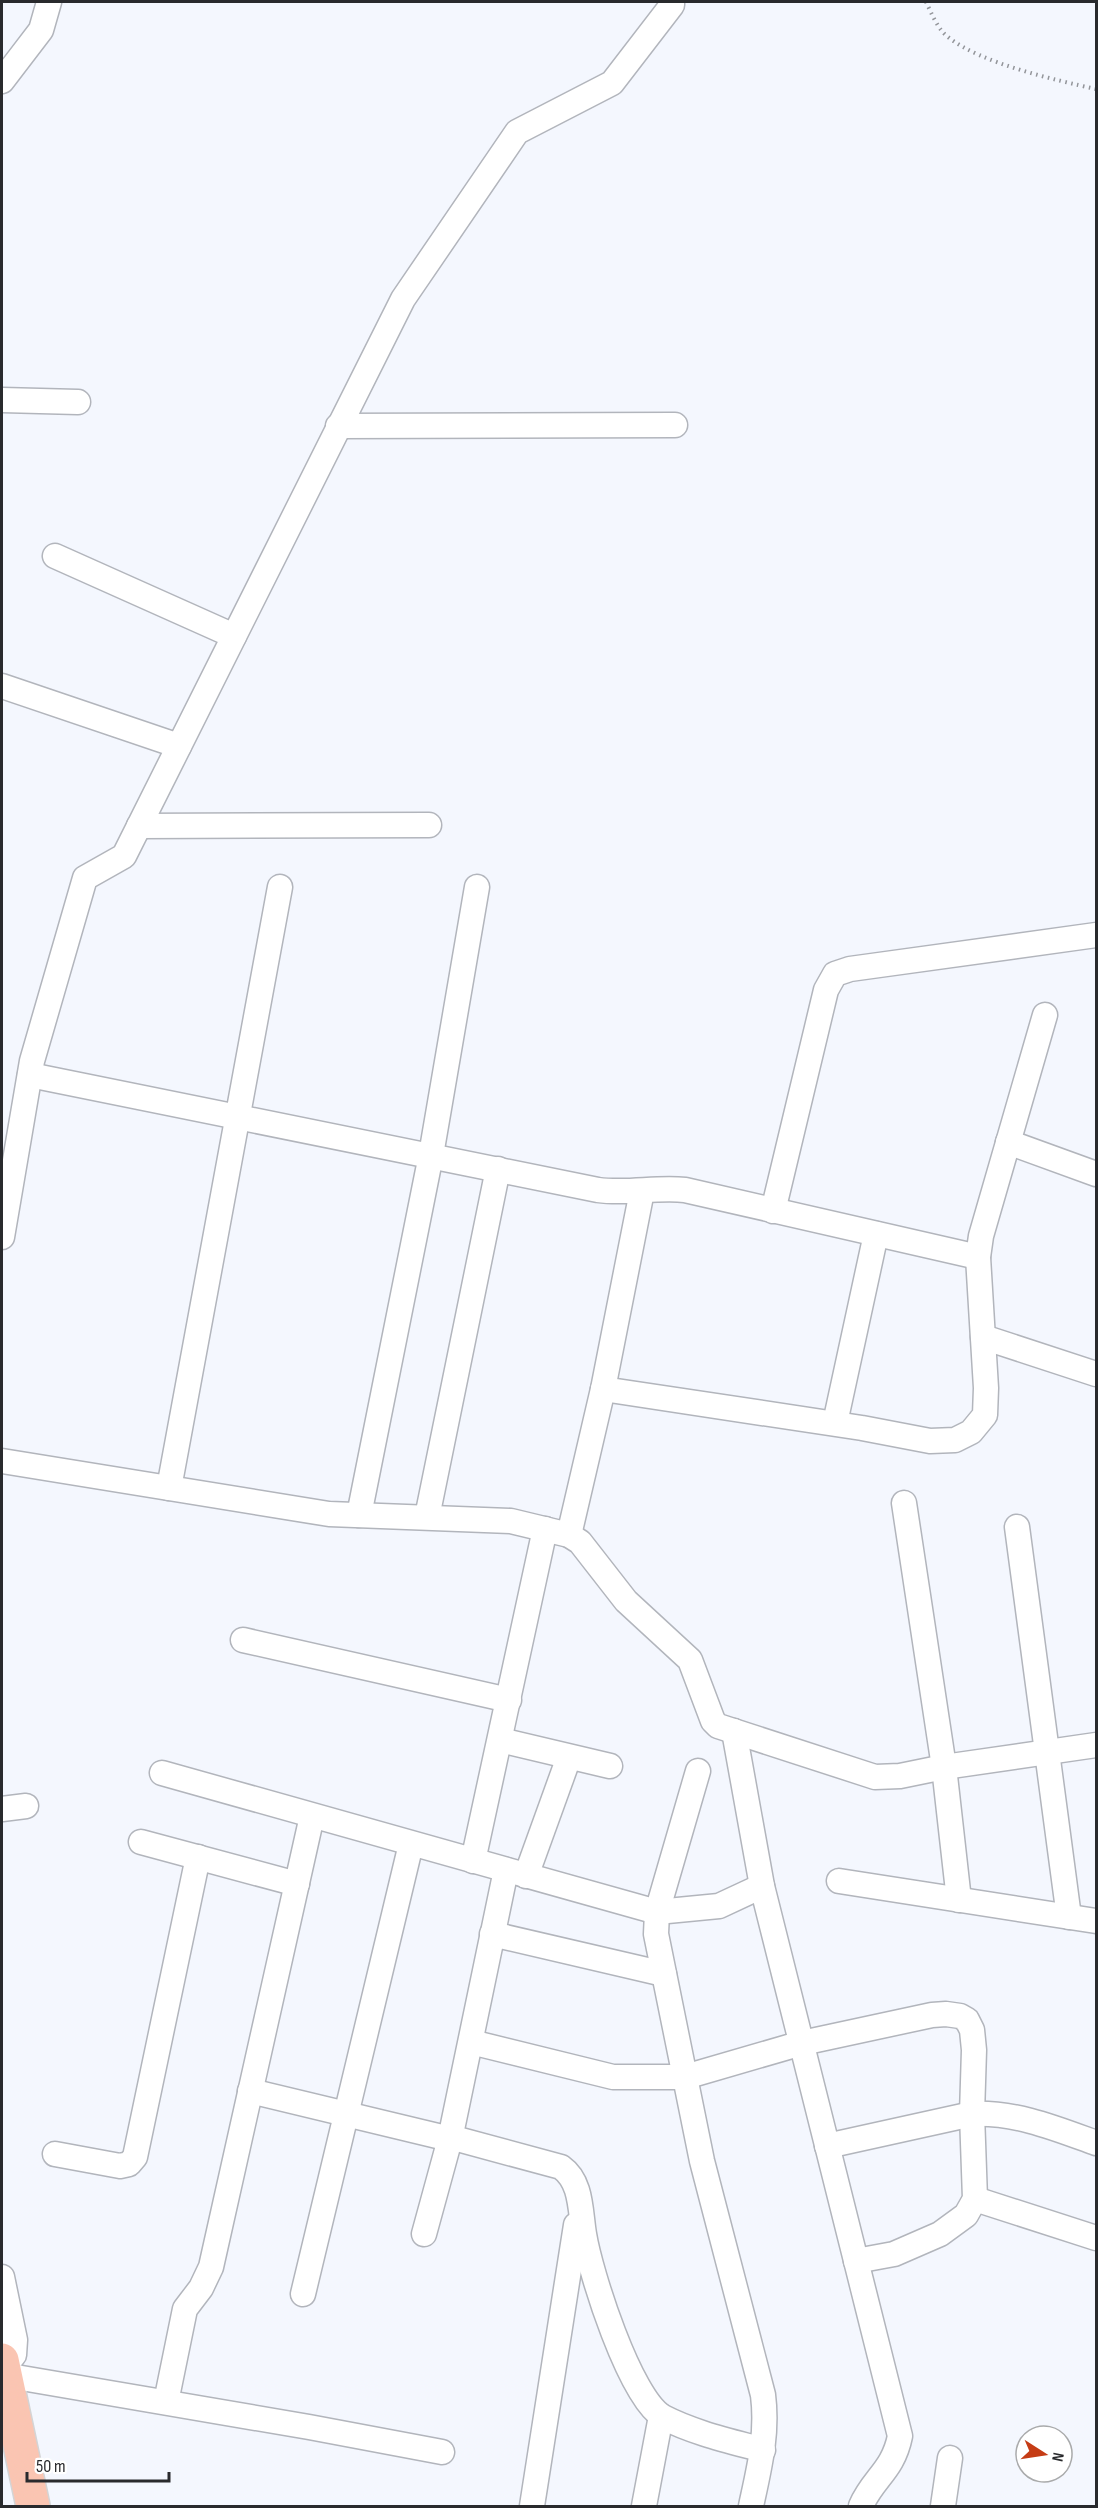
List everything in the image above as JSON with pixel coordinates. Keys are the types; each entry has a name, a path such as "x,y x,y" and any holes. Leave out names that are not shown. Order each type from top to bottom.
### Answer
{"highway":[{"path":"4,2375 33,2506"}],"street":[{"path":"2,81 41,30 49,2"},
{"path":"2,1237 30,1074 85,878 124,856 403,299 517,132 612,83 672,2"},
{"path":"2,400 78,402"},
{"path":"338,426 675,425"},
{"path":"55,556 234,636"},
{"path":"2,686 179,746"},
{"path":"139,826 429,825"},
{"path":"169,1488 280,887"},
{"path":"359,1515 431,1155 477,887"},
{"path":"773,1211 826,990 835,974 850,969 1096,935"},
{"path":"603,1389 835,1424 930,1441 955,1440 971,1432 985,1415 986,1388 978,1257 981,1236 1045,1015"},
{"path":"30,1074 598,1190 613,1192 685,1190 978,1257"},
{"path":"1008,1142 1096,1174"},
{"path":"427,1517 498,1169"},
{"path":"569,1535 603,1389 642,1191"},
{"path":"835,1424 876,1234"},
{"path":"983,1337 1096,1374"},
{"path":"2,1461 329,1514 511,1521 569,1535 580,1542 627,1601 690,1660 713,1721 718,1726 875,1777 900,1776 1096,1744"},
{"path":"904,1503 944,1767 960,1900"},
{"path":"1017,1527 1049,1752 1069,1917"},
{"path":"473,1861 545,1528"},
{"path":"243,1640 509,1700"},
{"path":"734,1731 762,1886 900,2436 897,2454 865,2496 861,2506"},
{"path":"500,1740 610,1766"},
{"path":"424,2234 450,2138 492,1934 516,1873 568,1757"},
{"path":"698,1771 657,1912 656,1934 702,2161 763,2395 766,2421 763,2450 751,2506"},
{"path":"162,1773 657,1912 719,1906 762,1886"},
{"path":"2,1809 26,1806"},
{"path":"166,2402 185,2309 201,2288 211,2267 312,1816"},
{"path":"141,1842 297,1884"},
{"path":"303,2294 411,1844"},
{"path":"55,2154 120,2166 129,2164 135,2157 198,1857"},
{"path":"839,1881 1096,1922"},
{"path":"492,1934 664,1974"},
{"path":"471,2042 613,2077 685,2077 802,2043 932,2015 960,2016 967,2020 972,2030 974,2050 972,2114 975,2199 966,2215 940,2234 894,2254 856,2261"},
{"path":"250,2091 450,2138 561,2167 571,2174 579,2202 588,2258 619,2348 651,2406 662,2416 706,2434 763,2450"},
{"path":"827,2146 972,2114 991,2113 1015,2116 1096,2142"},
{"path":"975,2199 1096,2238"},
{"path":"532,2506 579,2202"},
{"path":"2,2277 15,2340 14,2355 4,2375 442,2452"},
{"path":"644,2506 662,2416"},
{"path":"944,2506 950,2458"}],"path":[{"path":"926,2 946,36 974,53 1058,81 1096,89"}]}
